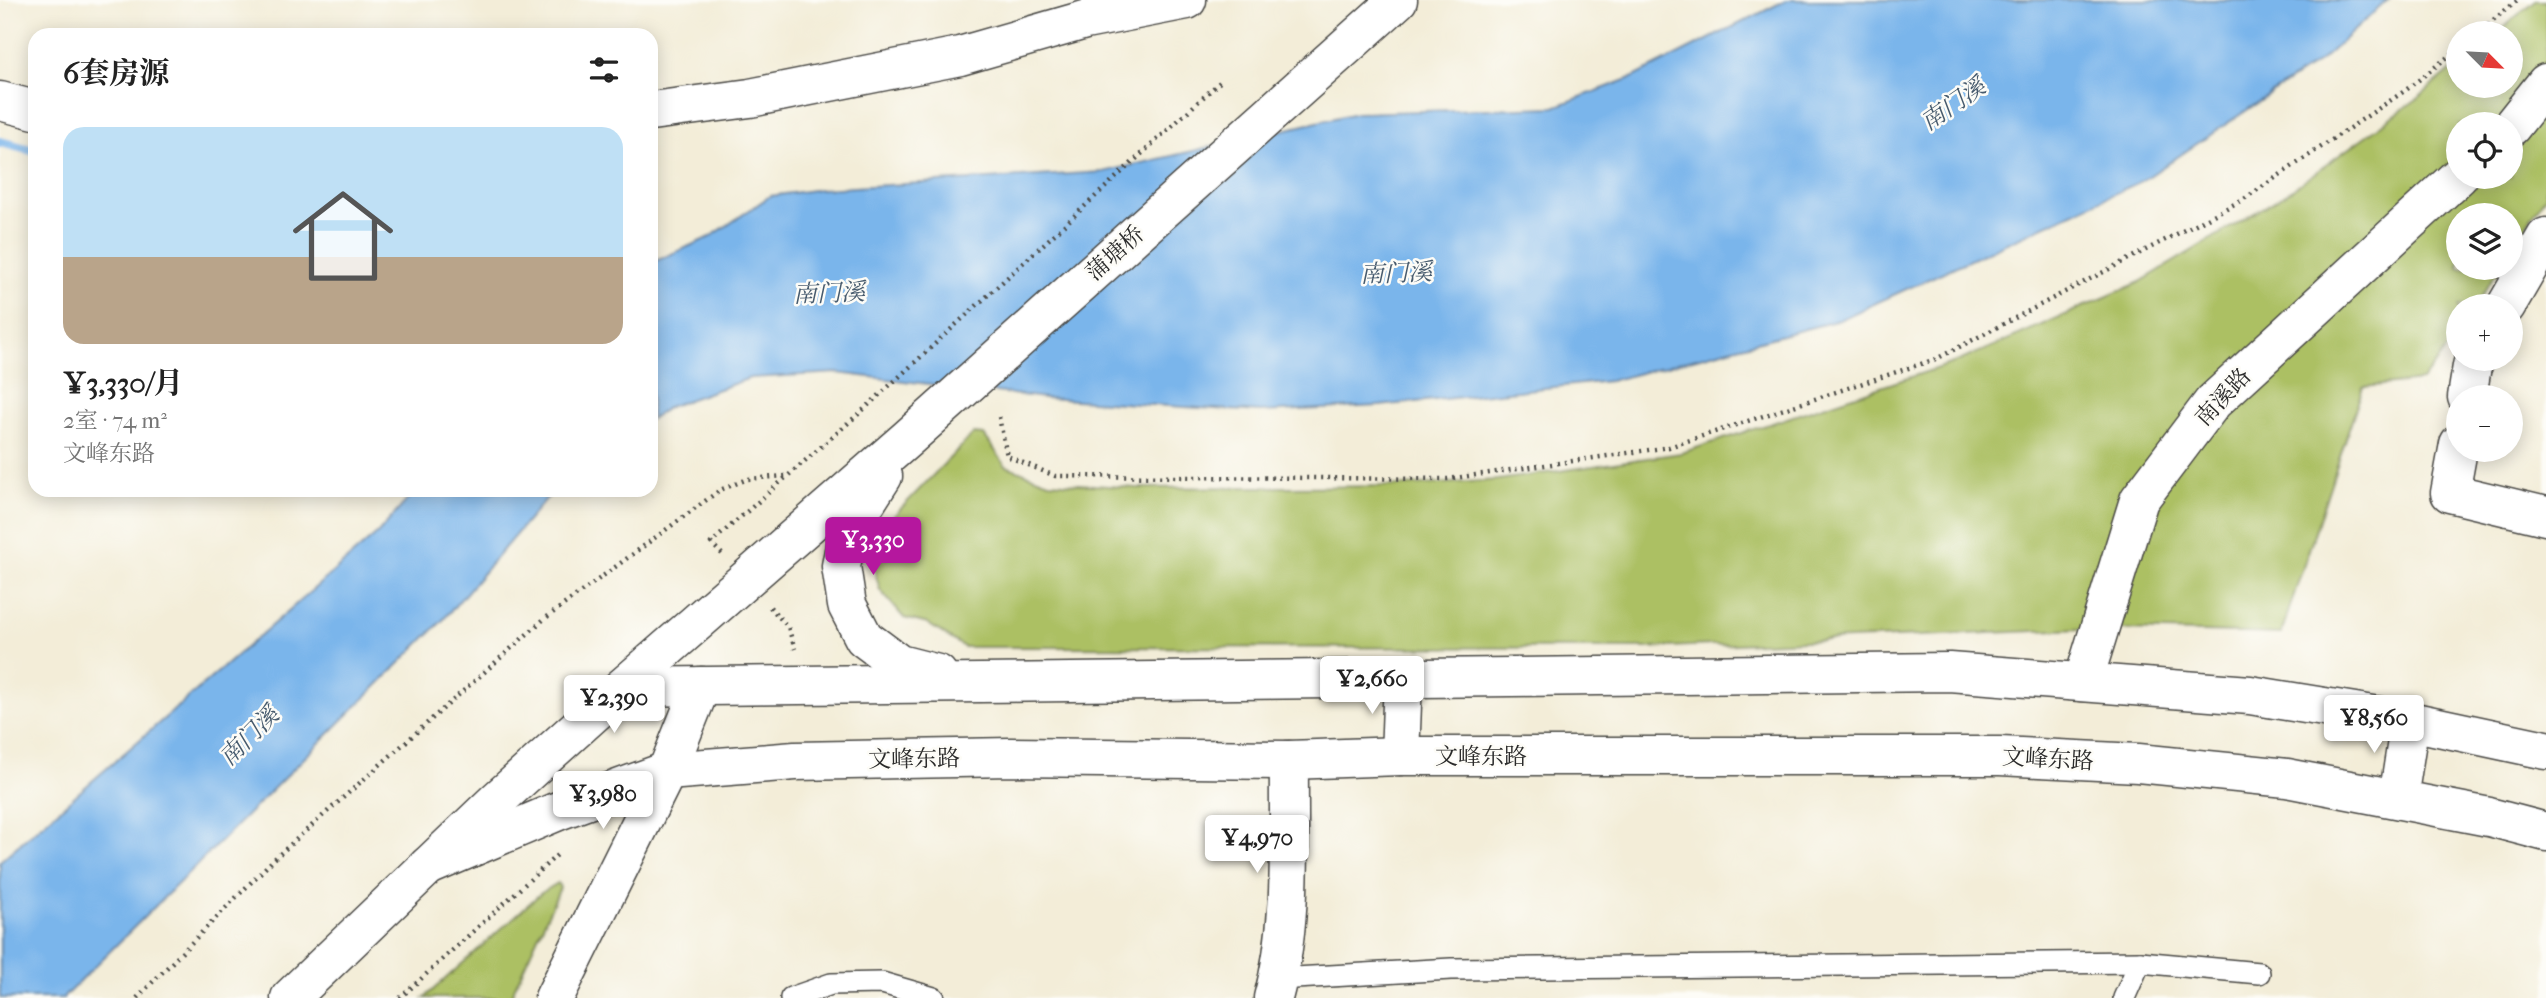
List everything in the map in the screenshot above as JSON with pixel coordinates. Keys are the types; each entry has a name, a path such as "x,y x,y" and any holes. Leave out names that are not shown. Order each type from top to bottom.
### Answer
{"street":[{"path":"658,110 750,98 960,56 1085,19 1187,0"},
{"name":"蒲塘桥","path":"907,439 1398,0"},
{"path":"2523,112 2546,83"},
{"path":"0,101 28,108"},
{"name":"南溪路","path":"2083,682 2138,500 2213,402 2446,188"},
{"path":"2513,294 2546,237"},
{"path":"907,439 848,531 841,565 847,605 864,638 899,664 966,682"},
{"path":"290,998 428,866 623,687 907,439"},
{"path":"2456,462 2451,493 2546,516"},
{"path":"623,687 1949,672 2250,695 2410,721 2546,750"},
{"path":"1400,756 1403,678"},
{"path":"554,998 667,771 701,686"},
{"path":"2398,799 2410,721"},
{"name":"文峰东路","path":"428,866 558,811 667,771 790,762 1011,757 1289,760 1400,756 2000,756 2138,763 2287,778 2489,817 2546,832"},
{"path":"1275,989 1283,960 1287,921 1289,760"}],"lane":[{"path":"2124,998 2140,962"},
{"path":"1275,989 1451,970 2140,962 2259,973"},
{"path":"791,998 831,984 882,983 934,998"}],"path":[{"path":"2491,21 2518,0"},
{"path":"999,418 1007,456 1055,476 1448,479 1669,447 1936,359 2244,200 2406,90 2446,58"},
{"path":"862,411 1222,80"},
{"path":"137,998 273,860 544,620 720,490 748,479 788,476"}],"green space":[{"path":"2536,0 2546,0 2546,195 2523,230 2523,203 2446,203 2446,280 2492,280 2483,294 2446,294 2446,350 2422,381 2363,387 2281,634 2081,629 1645,648 964,647 928,624 904,618 880,590 871,558 882,528 973,434 984,435 1006,466 1049,482 1137,488 1406,486 1498,480 1681,453 1959,361 2140,282 2284,195 2417,99 2446,75 2446,98 2524,98 2524,21 2511,21"},
{"path":"558,883 560,888 510,998 424,998 541,893"}],"water":[{"name":"南门溪","path":"1786,0 2388,0 2321,60 2142,181 1839,320 1610,381 1379,406 1261,412 1045,398 837,373 750,378 668,407 658,414 658,260 710,237 770,196 821,189 1103,172 1356,113 1554,107 1634,77"},
{"name":"南门溪","path":"410,497 548,497 443,620 63,998 0,998 0,861 378,533"}],"waterway":[{"path":"0,142 28,149"}]}
